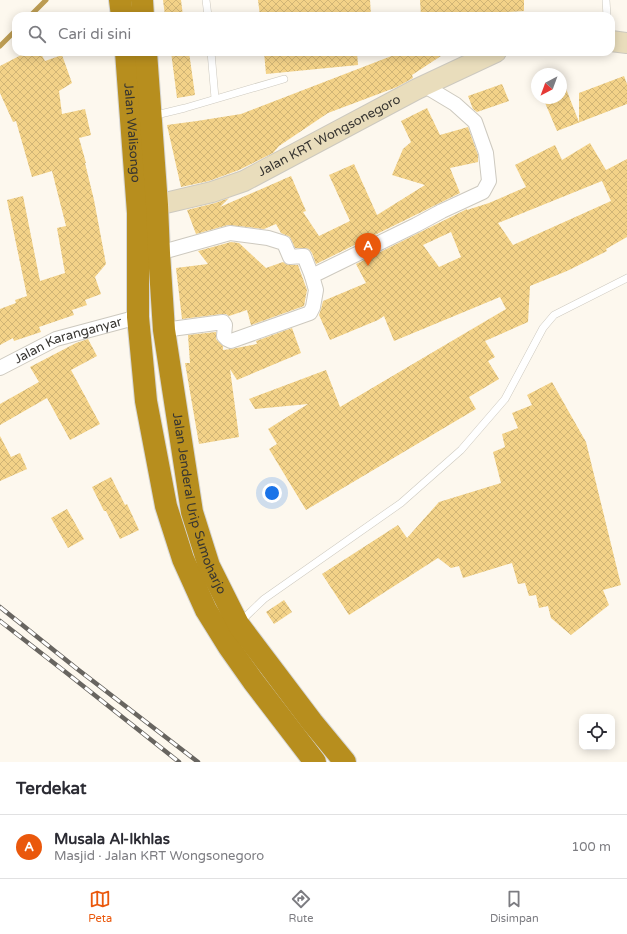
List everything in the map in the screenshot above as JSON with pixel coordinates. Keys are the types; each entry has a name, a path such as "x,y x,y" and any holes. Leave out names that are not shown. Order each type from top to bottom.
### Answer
{"highway":[{"path":"120,0 122,12"},
{"path":"142,0 143,12"},
{"name":"Jalan Walisongo","path":"127,56 148,209"},
{"name":"Jalan Walisongo","path":"146,56 150,117 148,209"},
{"name":"Jalan Jenderal Urip Sumoharjo","path":"148,209 159,254 164,330 192,512 209,566 238,624 312,722 345,762"},
{"name":"Jalan Jenderal Urip Sumoharjo","path":"148,209 138,317 146,401 166,506 183,559 206,610 229,647 253,681 315,762"}],"street":[{"path":"615,42 627,43"},
{"name":"Jalan KRT Wongsonegoro","path":"148,209 212,192 244,181 425,86 488,56"},
{"path":"312,276 483,192 488,180 486,154 475,122 455,104 425,86"},
{"path":"159,254 230,233 268,238 284,243 290,257 304,256 316,290 313,307 310,313 231,341 227,340 224,336 225,325 223,322 164,330"},
{"name":"Jalan Karanganyar","path":"0,368 56,339 138,317"}],"lane":[{"path":"206,0 208,12"},
{"path":"606,0 607,12"},
{"path":"211,56 216,98"},
{"path":"150,117 284,79"},
{"path":"238,624 264,599 401,503 461,450 505,399 543,328 554,315 627,278"}],"building":[{"path":"163,0 181,0 182,12 164,12"},
{"path":"258,0 370,0 371,12 260,12"},
{"path":"420,0 524,0 524,11 421,12"},
{"path":"19,56 42,56 45,61 62,56 72,83 59,91 62,114 85,109 91,135 79,138 94,200 106,264 95,277 101,294 85,300 87,305 72,310 74,315 39,327 41,332 14,341 13,338 0,345 0,309 16,303 15,300 27,296 7,200 23,196 40,281 65,273 57,228 66,226 52,171 32,177 16,121 13,122 0,93 0,66"},
{"path":"172,56 190,56 195,95 177,98"},
{"path":"264,56 357,56 358,65 266,74"},
{"path":"392,56 441,56 412,75 413,78 397,87 328,113 279,146 273,153 239,170 209,181 181,187 167,125 241,114"},
{"path":"624,76 627,84 627,104 557,131 546,104 567,104 567,91 579,122 579,93"},
{"path":"502,84 509,101 477,112 473,109 468,96"},
{"path":"427,108 440,135 468,127 478,155 478,162 450,168 460,193 316,264 309,249 295,248 290,237 281,233 276,224 264,229 228,225 196,234 187,210 229,198 220,207 291,176 306,211 303,212 319,236 350,221 329,175 354,164 377,215 425,185 392,175 403,149 411,142 401,121"},
{"path":"590,143 606,170 627,159 627,237 606,249 607,251 567,271 530,286 528,322 485,341 495,357 488,361 499,379 469,397 476,409 306,510 269,449 277,444 268,429 308,404 255,409 249,399 326,370 340,407 506,309 500,297 394,341 384,316 378,320 330,340 319,315 323,301 366,283 356,264 467,209 489,203 526,187 515,165 555,145 562,160","holes":["602,181 611,201 513,245 498,223","451,232 461,257 439,267 423,245"]},
{"path":"231,242 239,243 266,268 283,262 290,265 298,265 307,290 304,306 251,325 247,310 229,316 222,314 182,319 176,268 208,264 198,251"},
{"path":"292,328 301,353 237,380 230,369 239,437 199,444 185,363 190,363 188,335 216,332 216,339 223,346 223,350 257,344 256,341"},
{"path":"88,339 97,356 71,370 100,424 70,440 47,398 0,425 0,404 39,382 30,367 76,343"},
{"path":"552,382 586,442 621,585 603,590 609,605 571,635 551,618 548,606 539,608 536,595 529,596 525,583 518,584 512,563 463,578 459,566 451,568 438,558 349,615 322,574 398,525 407,538 439,502 501,483 493,452 505,447 502,434 518,428 512,413 532,405 527,395"},
{"path":"0,436 11,457 20,453 27,469 0,481"},
{"path":"111,477 125,505 127,504 139,530 120,539 92,487"},
{"path":"67,509 84,539 68,548 51,518"},
{"path":"284,600 292,612 274,624 266,612"}],"waterway":[{"path":"34,12 46,0"},
{"path":"0,46 12,34"}],"railway":[{"path":"0,607 198,762"},
{"path":"0,621 179,762"}],"place":[{"name":"Musala Al-Ikhlas","path":"368,266"}]}
